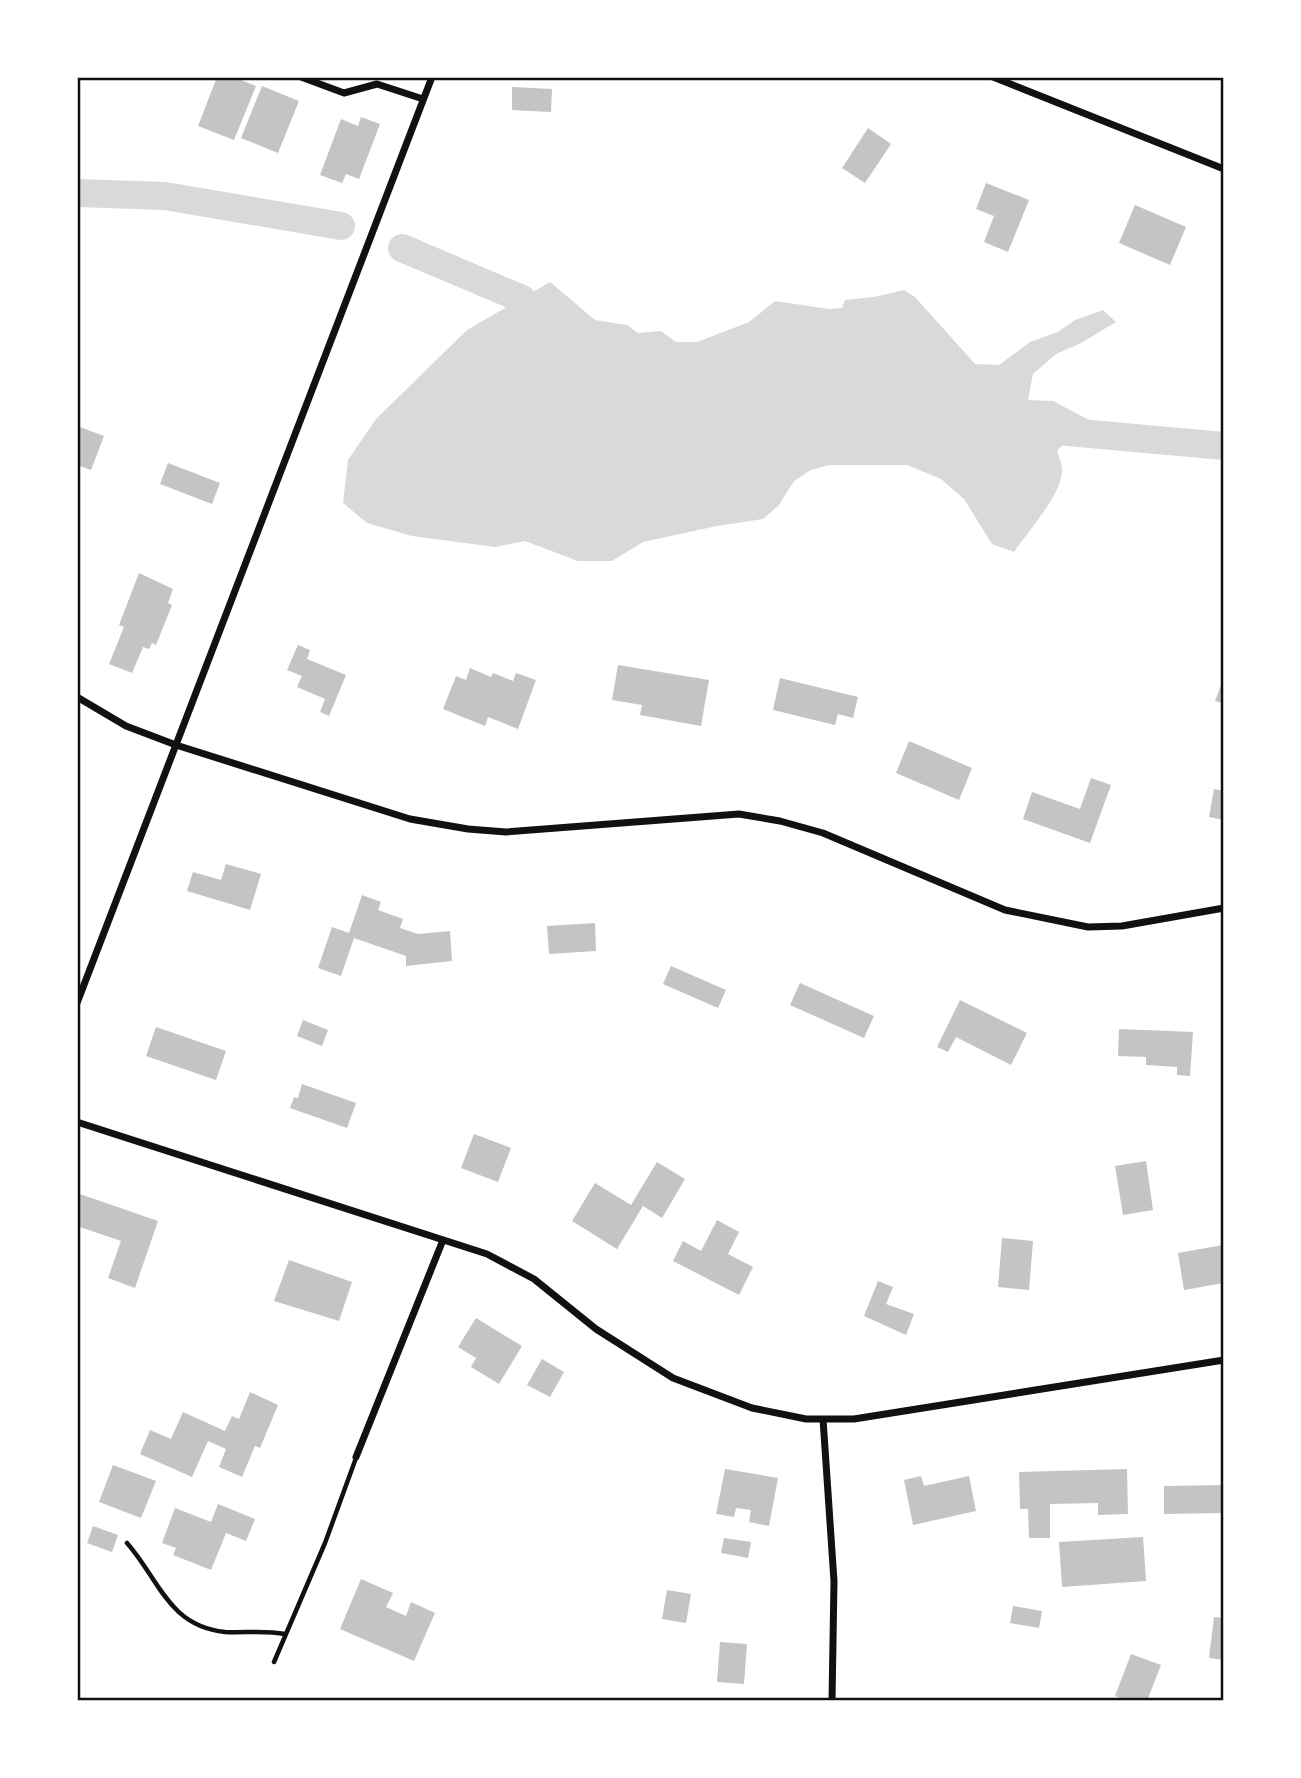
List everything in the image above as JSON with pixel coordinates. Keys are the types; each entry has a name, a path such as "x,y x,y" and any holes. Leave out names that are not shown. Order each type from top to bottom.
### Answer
{"street":[{"path":"301,77 344,93 375,81 423,99"},
{"path":"77,1003 432,77"},
{"path":"993,77 1224,169"},
{"path":"77,697 126,726 176,745 410,818 468,829 506,832 739,814 780,821 823,833 1005,910 1088,927 1122,926 1224,908"},
{"path":"77,1122 487,1254 534,1279 596,1329 673,1378 752,1408 806,1419 854,1419 1224,1360"},
{"path":"356,1457 443,1240"},
{"path":"823,1419 834,1581 832,1701"}],"lane":[{"path":"274,1662 325,1543 356,1457"},
{"path":"127,1543 141,1558 166,1601 180,1616 201,1626 224,1632 267,1631 285,1634"}],"shaded area":[{"path":"550,282 595,320 627,325 638,333 661,331 676,342 697,342 749,322 775,301 829,309 842,308 845,300 904,290 915,297 975,364 999,365 1030,342 1103,310 1116,322 1056,354 1033,374 1028,400 1053,401 1091,421 1073,433 1057,451 1062,470 1056,492 1014,552 992,544 964,499 941,479 907,465 829,465 811,470 794,481 779,505 763,519 643,542 612,561 578,561 525,541 495,547 412,536 367,523 343,503 348,460 376,419 467,330"}],"building":[{"path":"217,77 233,77 256,86 234,140 198,126"},
{"path":"262,86 299,101 278,153 241,138"},
{"path":"512,87 552,89 551,112 512,110"},
{"path":"361,117 380,124 359,179 346,174 342,183 320,175 341,119 358,126"},
{"path":"868,128 891,144 865,183 842,168"},
{"path":"986,183 1029,200 1008,252 984,242 994,216 976,209"},
{"path":"1135,205 1186,227 1170,265 1119,243"},
{"path":"77,426 104,436 91,470 77,465"},
{"path":"168,463 220,483 212,504 160,484"},
{"path":"139,573 173,589 168,603 172,605 156,645 152,643 149,649 143,647 132,673 109,664 124,627 119,625"},
{"path":"298,645 310,650 307,659 346,675 329,716 320,712 325,699 297,687 302,676 287,670"},
{"path":"618,665 709,680 701,726 640,715 642,705 612,700"},
{"path":"470,668 491,677 493,673 513,681 516,673 536,680 518,729 488,717 485,726 443,709 456,676 466,680"},
{"path":"1224,677 1224,704 1215,701"},
{"path":"780,678 858,697 853,718 838,714 835,725 773,710"},
{"path":"909,741 972,768 959,800 896,773"},
{"path":"1091,778 1111,785 1090,843 1023,819 1032,792 1080,809"},
{"path":"1214,789 1224,791 1224,820 1209,817"},
{"path":"226,864 261,874 250,910 187,891 193,872 221,880"},
{"path":"362,895 381,902 378,910 403,919 400,928 418,934 450,931 452,961 406,966 406,956 354,938 341,976 318,968 332,927 349,933"},
{"path":"595,923 596,951 549,954 547,926"},
{"path":"671,966 726,990 718,1008 663,984"},
{"path":"800,983 874,1016 864,1038 790,1005"},
{"path":"960,1000 1027,1033 1011,1065 956,1037 948,1052 937,1047"},
{"path":"303,1020 328,1030 322,1046 297,1036"},
{"path":"156,1027 226,1051 216,1080 146,1056"},
{"path":"1119,1029 1193,1032 1190,1076 1177,1075 1177,1067 1146,1065 1146,1057 1118,1056"},
{"path":"302,1084 356,1103 347,1128 290,1108 294,1097 298,1098"},
{"path":"474,1134 511,1148 498,1182 461,1168"},
{"path":"1146,1161 1153,1210 1123,1215 1115,1166"},
{"path":"657,1162 685,1179 662,1218 643,1206 617,1249 572,1221 595,1183 631,1205"},
{"path":"77,1193 158,1221 135,1288 108,1278 121,1241 77,1226"},
{"path":"717,1220 739,1232 728,1254 753,1267 739,1295 673,1261 683,1241 701,1251"},
{"path":"1002,1238 1033,1241 1029,1290 998,1287"},
{"path":"1223,1245 1224,1283 1184,1290 1178,1253"},
{"path":"289,1260 352,1282 339,1321 274,1301"},
{"path":"878,1281 893,1287 886,1304 914,1314 906,1335 864,1316"},
{"path":"476,1318 522,1346 499,1384 471,1367 476,1358 458,1347"},
{"path":"542,1359 564,1372 550,1397 527,1385"},
{"path":"250,1392 278,1405 260,1448 255,1446 242,1477 219,1467 226,1449 208,1441 192,1477 140,1454 150,1430 171,1439 183,1412 225,1431 232,1416 239,1419"},
{"path":"113,1465 156,1481 141,1518 99,1502"},
{"path":"725,1469 778,1478 769,1526 749,1522 751,1510 736,1508 734,1517 716,1514"},
{"path":"1127,1469 1128,1514 1098,1515 1098,1503 1050,1504 1050,1538 1029,1538 1028,1509 1020,1509 1019,1472"},
{"path":"921,1476 924,1486 969,1476 976,1511 913,1525 904,1480"},
{"path":"1224,1485 1224,1513 1164,1514 1164,1486"},
{"path":"218,1504 255,1519 246,1541 226,1533 211,1570 173,1555 176,1548 162,1543 175,1508 211,1522"},
{"path":"93,1526 118,1535 112,1552 87,1543"},
{"path":"1143,1537 1146,1581 1062,1587 1059,1542"},
{"path":"724,1538 751,1542 748,1558 721,1553"},
{"path":"361,1579 393,1593 386,1607 406,1616 411,1602 435,1613 414,1661 340,1629"},
{"path":"667,1590 691,1594 686,1623 662,1619"},
{"path":"1013,1606 1042,1611 1039,1628 1010,1623"},
{"path":"1214,1617 1224,1618 1224,1660 1209,1658"},
{"path":"720,1642 747,1644 744,1684 717,1682"},
{"path":"1131,1654 1161,1665 1147,1701 1128,1701 1115,1696"}],"waterway":[{"path":"77,193 165,196 341,226"},
{"path":"402,248 522,299 543,331"},
{"path":"1035,429 1224,446"}]}
